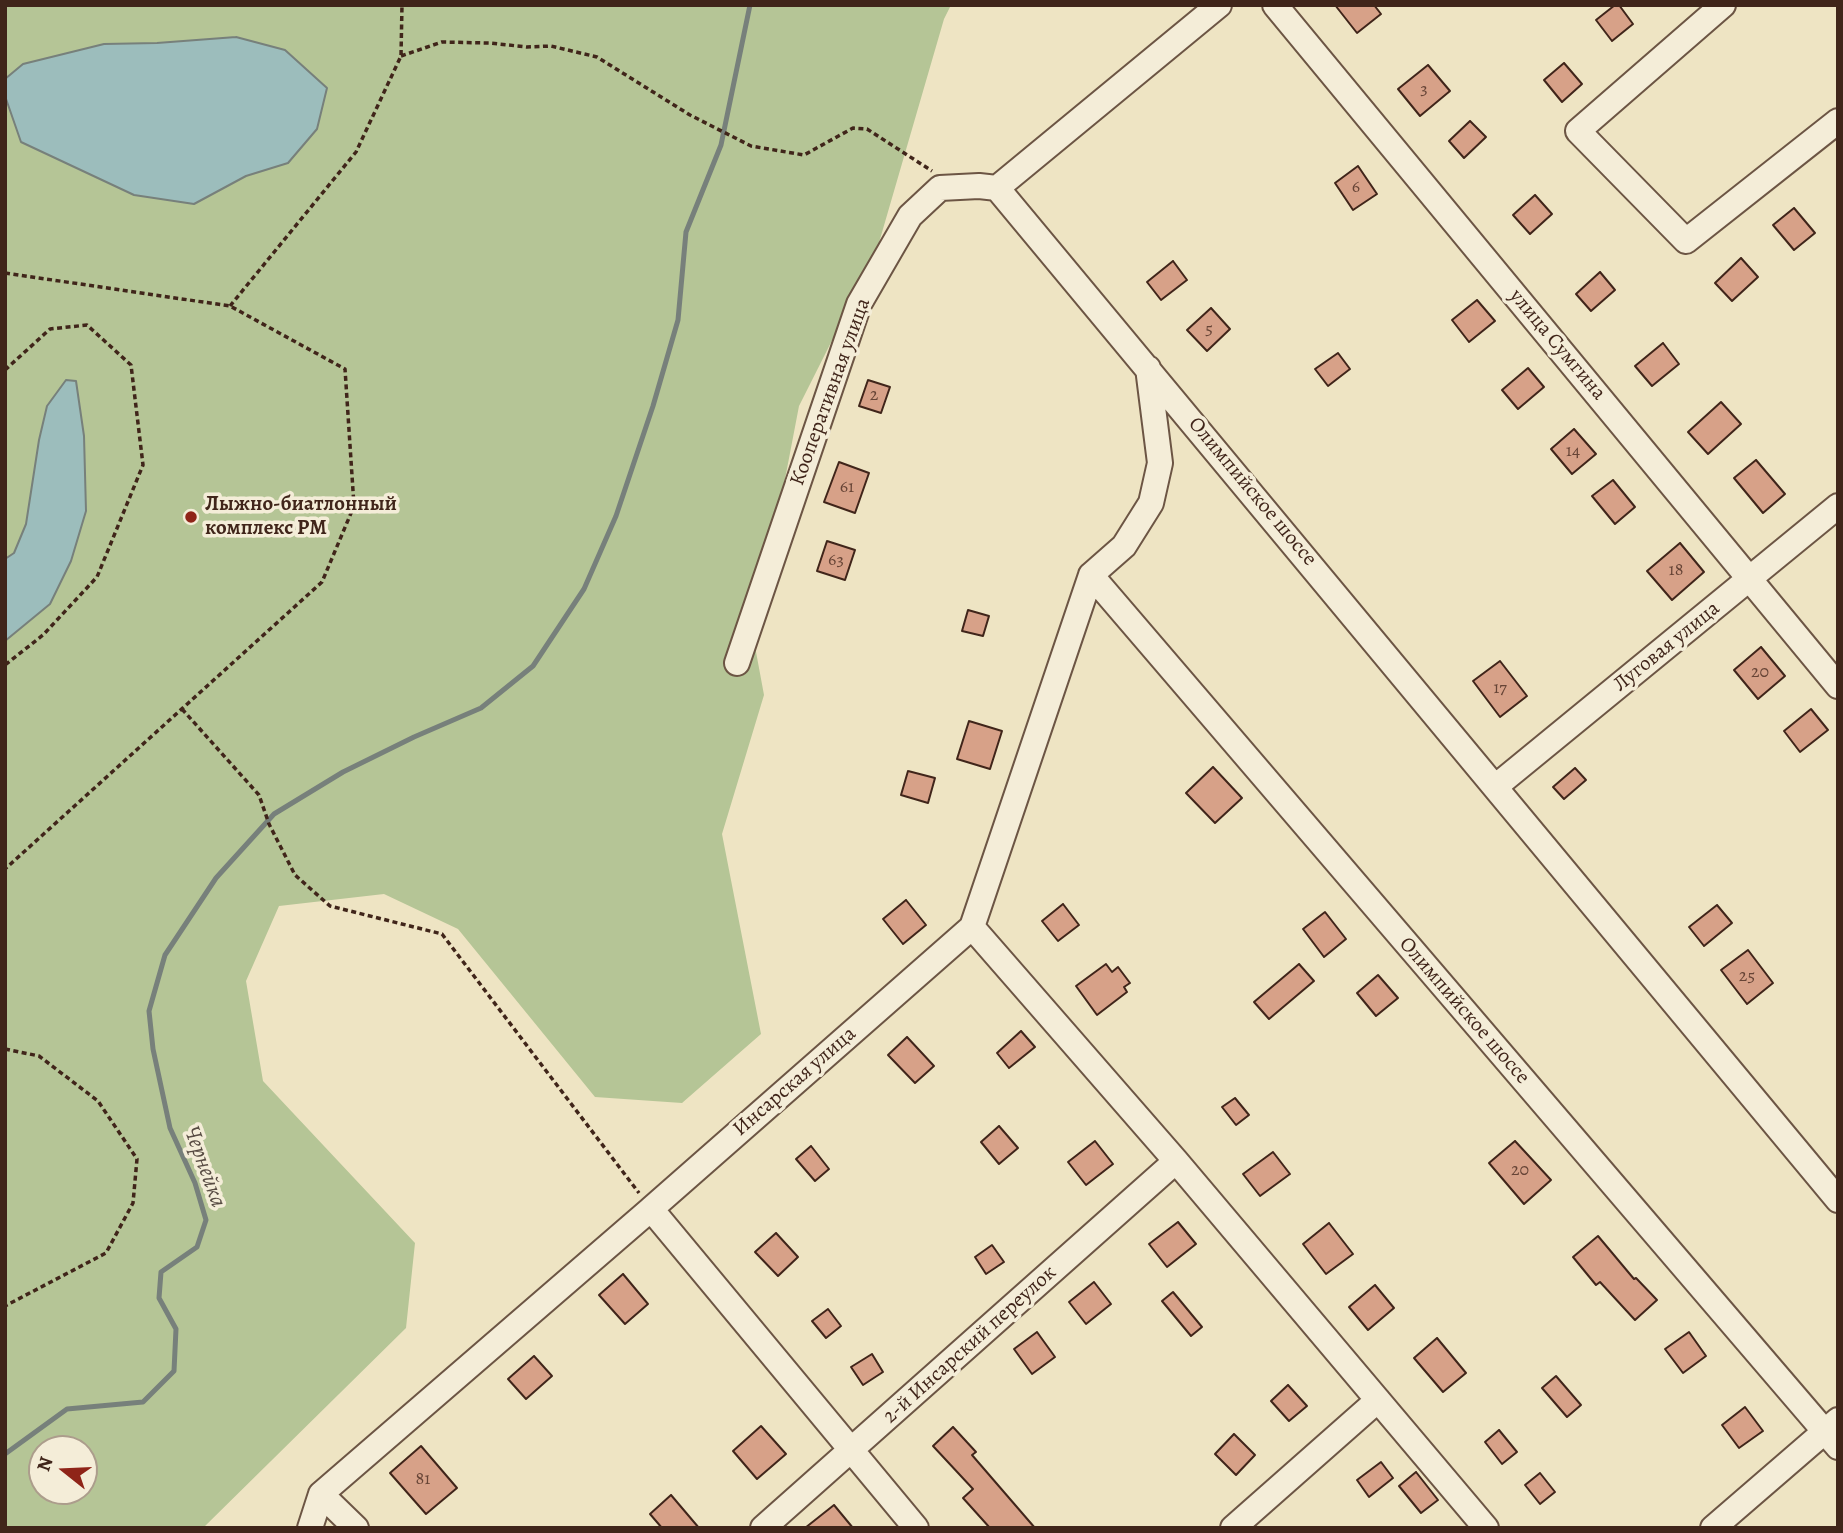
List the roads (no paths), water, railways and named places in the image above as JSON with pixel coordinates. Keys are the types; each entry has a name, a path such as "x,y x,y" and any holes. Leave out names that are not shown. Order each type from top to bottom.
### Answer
{"street":[{"path":"997,188 1219,5"},
{"name":"улица Сумгина","path":"1275,5 1838,686"},
{"path":"1723,5 1578,131 1686,241 1838,121"},
{"name":"Кооперативная улица","path":"737,663 859,304 909,216 940,188 997,188"},
{"name":"Олимпийское шоссе","path":"997,188 1838,1200"},
{"path":"1148,367 1160,463 1151,503 1124,546 1091,575 972,927 1176,1161 1486,1528"},
{"name":"Луговая улица","path":"1495,787 1838,506"},
{"name":"Олимпийское шоссе","path":"1091,575 1833,1433"},
{"name":"Инсарская улица","path":"321,1494 972,927"},
{"name":"2-й Инсарский переулок","path":"762,1528 1176,1161"},
{"path":"651,1209 916,1528"},
{"path":"1233,1528 1378,1400"},
{"path":"1713,1528 1833,1433"},
{"path":"310,1528 321,1494 356,1528"}],"water":[{"path":"236,37 285,50 327,88 317,129 288,163 246,176 194,204 134,195 21,142 5,96 5,79 23,64 104,44"},
{"path":"66,380 76,381 84,436 86,511 71,561 50,604 5,641 5,559 14,553 26,524 47,406"}],"waterway":[{"name":"Чернейка","path":"5,1454 67,1409 143,1402 174,1371 176,1329 159,1298 161,1272 197,1247 206,1220 195,1183 170,1128 153,1049 149,1011 165,955 216,878 274,814 343,772 481,708 533,666 584,589 616,516 653,406 678,320 686,232 721,145 750,5"}],"place":[{"name":"Лыжно-биатлонный комплекс РМ","path":"191,517"}]}
